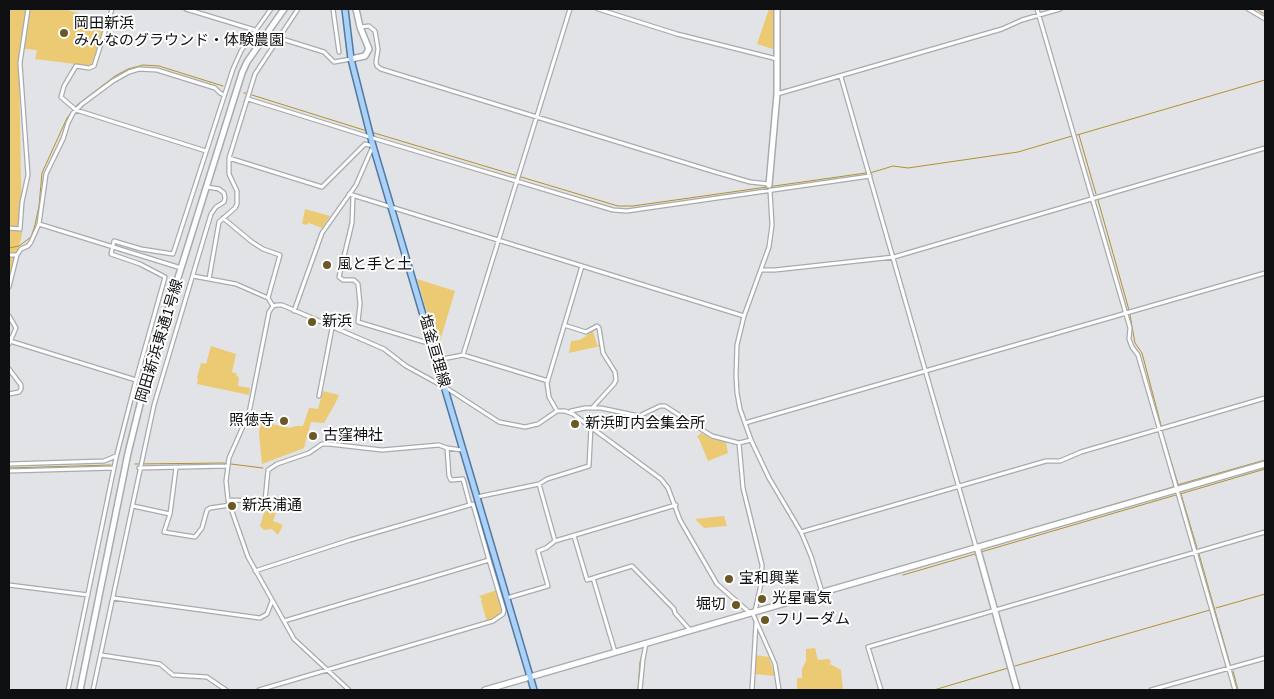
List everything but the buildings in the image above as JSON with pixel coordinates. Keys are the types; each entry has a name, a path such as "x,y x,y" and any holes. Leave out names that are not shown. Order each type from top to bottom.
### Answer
{"main road":[{"name":"塩釜亘理線","path":"345,9 351,59 373,146 463,450 475,502 507,598 534,690"}],"street":[{"path":"9,228 20,229 22,202 28,176 20,63 28,9"},
{"path":"112,9 94,66 88,68 76,66 64,86 61,97 76,110 206,151"},
{"path":"186,9 255,30"},
{"path":"68,690 116,456 165,277 140,264 111,254 114,241 141,249 173,254 232,69 255,30 271,9"},
{"name":"岡田新浜東通1号線","path":"80,690 128,453 146,380 242,73 247,62 284,9"},
{"path":"209,279 219,222 235,208 238,198 237,191 229,174 229,158 255,74 298,9"},
{"path":"332,9 339,52"},
{"path":"279,38 324,52 334,62 366,56 369,51 368,45 360,27 356,9"},
{"path":"462,355 570,9"},
{"path":"598,9 677,34 778,60"},
{"path":"778,9 777,94 770,187 772,225 769,247 744,316 738,345 736,375 739,401 751,440 769,478 801,532 811,556 822,593"},
{"path":"1037,9 1130,328 1129,339 1138,355 1235,690"},
{"path":"777,94 842,77 1002,29 1060,9"},
{"path":"1248,9 1265,20"},
{"path":"360,27 369,26 375,31 378,49 376,62 377,66 381,69 537,118 770,187"},
{"path":"9,287 17,255 21,249 32,242 39,224 46,174 68,123 76,110 113,81 129,72 139,70 156,70 215,88 220,94 224,95"},
{"path":"842,77 1017,690"},
{"path":"248,98 518,179 613,210 627,211 770,187 870,174"},
{"path":"229,158 322,187 365,144 373,146 351,194 322,233 294,310"},
{"path":"761,270 894,257 1265,148"},
{"path":"93,690 133,506 140,465 160,381 211,214 224,202 225,198 224,193 219,189 207,187"},
{"path":"351,194 497,241 744,316"},
{"path":"351,194 352,223 339,277 343,280 354,280 358,284 360,304 358,322 432,345"},
{"path":"223,218 252,242 263,249 280,255 268,298"},
{"path":"39,224 182,268"},
{"path":"9,254 17,255"},
{"path":"557,411 549,397 548,381 582,266"},
{"path":"745,423 1265,273"},
{"path":"193,276 236,284 268,298 273,306"},
{"path":"349,690 301,646 284,621 255,571 239,535 228,500 228,464 249,413 269,312 273,306 282,305 384,349 406,366 444,387 473,407 507,425 517,427 532,426 557,411 570,412 661,479 668,488 676,505 680,520 716,584 752,612 775,664 779,690"},
{"path":"9,316 16,328 9,341 136,380"},
{"path":"564,325 586,332 597,326 599,328 603,353 615,372 616,380 614,384 593,408"},
{"path":"319,396 332,328"},
{"path":"437,360 462,355 548,381"},
{"path":"9,369 22,389 20,392 9,394"},
{"path":"801,532 1046,461 1060,461 1081,452 1265,398"},
{"path":"570,412 575,409 601,408 639,416 660,406 665,406 712,436 738,443 751,440"},
{"path":"255,571 350,540 539,484 547,479 589,466 591,426"},
{"path":"738,443 743,488 762,565 761,584 752,612"},
{"path":"228,500 265,501 268,470 277,464 309,453 322,444 382,450 439,446 463,450"},
{"path":"259,690 488,624 498,618 504,610 475,502 463,479 451,480 448,476 446,448"},
{"path":"9,464 104,461 116,456"},
{"path":"140,465 176,468 228,464"},
{"path":"485,690 1265,464"},
{"path":"9,471 114,468"},
{"path":"176,468 170,514 164,532 195,537 202,528 207,510 230,505"},
{"path":"539,484 556,542"},
{"path":"507,598 548,586 538,551 574,536 676,505"},
{"path":"133,506 170,514"},
{"path":"881,690 868,647 1265,532"},
{"path":"574,536 586,580 632,566 674,609 691,630"},
{"path":"284,621 490,560"},
{"path":"593,578 615,653"},
{"path":"9,585 88,595"},
{"path":"113,598 260,618 266,614 272,601"},
{"path":"752,690 756,622"},
{"path":"640,690 646,643"},
{"path":"101,655 160,664 173,674 207,677 226,690"},
{"path":"1151,690 1162,689 1265,658"}],"shaded area":[{"path":"9,9 26,9 19,63 22,235 9,283"},
{"name":"岡田新浜 みんなのグラウンド・体験農園","path":"30,9 65,9 106,23 91,66 35,59 37,50 24,49"},
{"path":"769,9 774,9 773,49 757,44"},
{"path":"305,209 330,216 322,228 309,223 306,225 302,224"},
{"path":"417,279 455,291 438,348"},
{"path":"593,331 597,345 601,344 601,346 569,353 571,341 580,340"},
{"path":"211,346 236,354 232,372 239,377 238,386 250,388 249,395 197,384 201,363 206,364"},
{"path":"323,391 339,395 324,423 311,422 304,448 262,464 259,435 260,421 289,428 303,426 309,408 318,409"},
{"path":"701,433 712,439 726,442 728,453 708,461 697,437"},
{"path":"267,503 278,507 273,521 283,525 278,535 272,529 264,530 260,526"},
{"path":"724,516 727,526 704,528 695,519"},
{"path":"497,590 502,610 496,617 487,622 482,599 479,596"},
{"path":"815,648 818,660 829,659 831,661 828,668 830,664 841,670 843,690 797,690 797,678 802,678 802,669 806,661 806,649"},
{"path":"755,655 769,657 775,676 754,674"}],"waterway":[{"path":"1256,9 1265,14"},
{"path":"9,248 19,246 31,237 39,206 42,173 67,118 77,105 115,76 128,69 143,65 159,66 223,86"},
{"path":"1077,135 1265,80"},
{"path":"252,95 367,131"},
{"path":"371,132 618,206 633,206 866,173"},
{"path":"1079,135 1096,194"},
{"path":"870,173 893,166 908,168 1018,152 1072,136"},
{"path":"1098,200 1129,310"},
{"path":"1130,315 1135,343 1142,353 1161,425"},
{"path":"1162,431 1178,484"},
{"path":"1177,485 1265,460"},
{"path":"135,464 223,463 263,468"},
{"path":"9,468 111,465"},
{"path":"1180,494 1265,469"},
{"path":"979,544 1173,487"},
{"path":"1181,494 1197,548"},
{"path":"981,552 1176,495"},
{"path":"893,569 973,546"},
{"path":"903,575 975,554"},
{"path":"1199,554 1230,664"},
{"path":"1216,608 1265,594"},
{"path":"1015,666 1210,610"},
{"path":"638,690 640,662 643,652"},
{"path":"934,690 1008,668"},
{"path":"1233,671 1238,690"}],"place":[{"name":"岡田新浜 みんなのグラウンド・体験農園","path":"64,33"},
{"name":"風と手と土","path":"327,265"},
{"name":"新浜","path":"312,322"},
{"name":"照徳寺","path":"284,421"},
{"name":"新浜町内会集会所","path":"575,424"},
{"name":"古窪神社","path":"313,436"},
{"name":"新浜浦通","path":"232,506"},
{"name":"宝和興業","path":"729,579"},
{"name":"光星電気","path":"762,599"},
{"name":"堀切","path":"736,605"},
{"name":"フリーダム","path":"765,620"}]}
